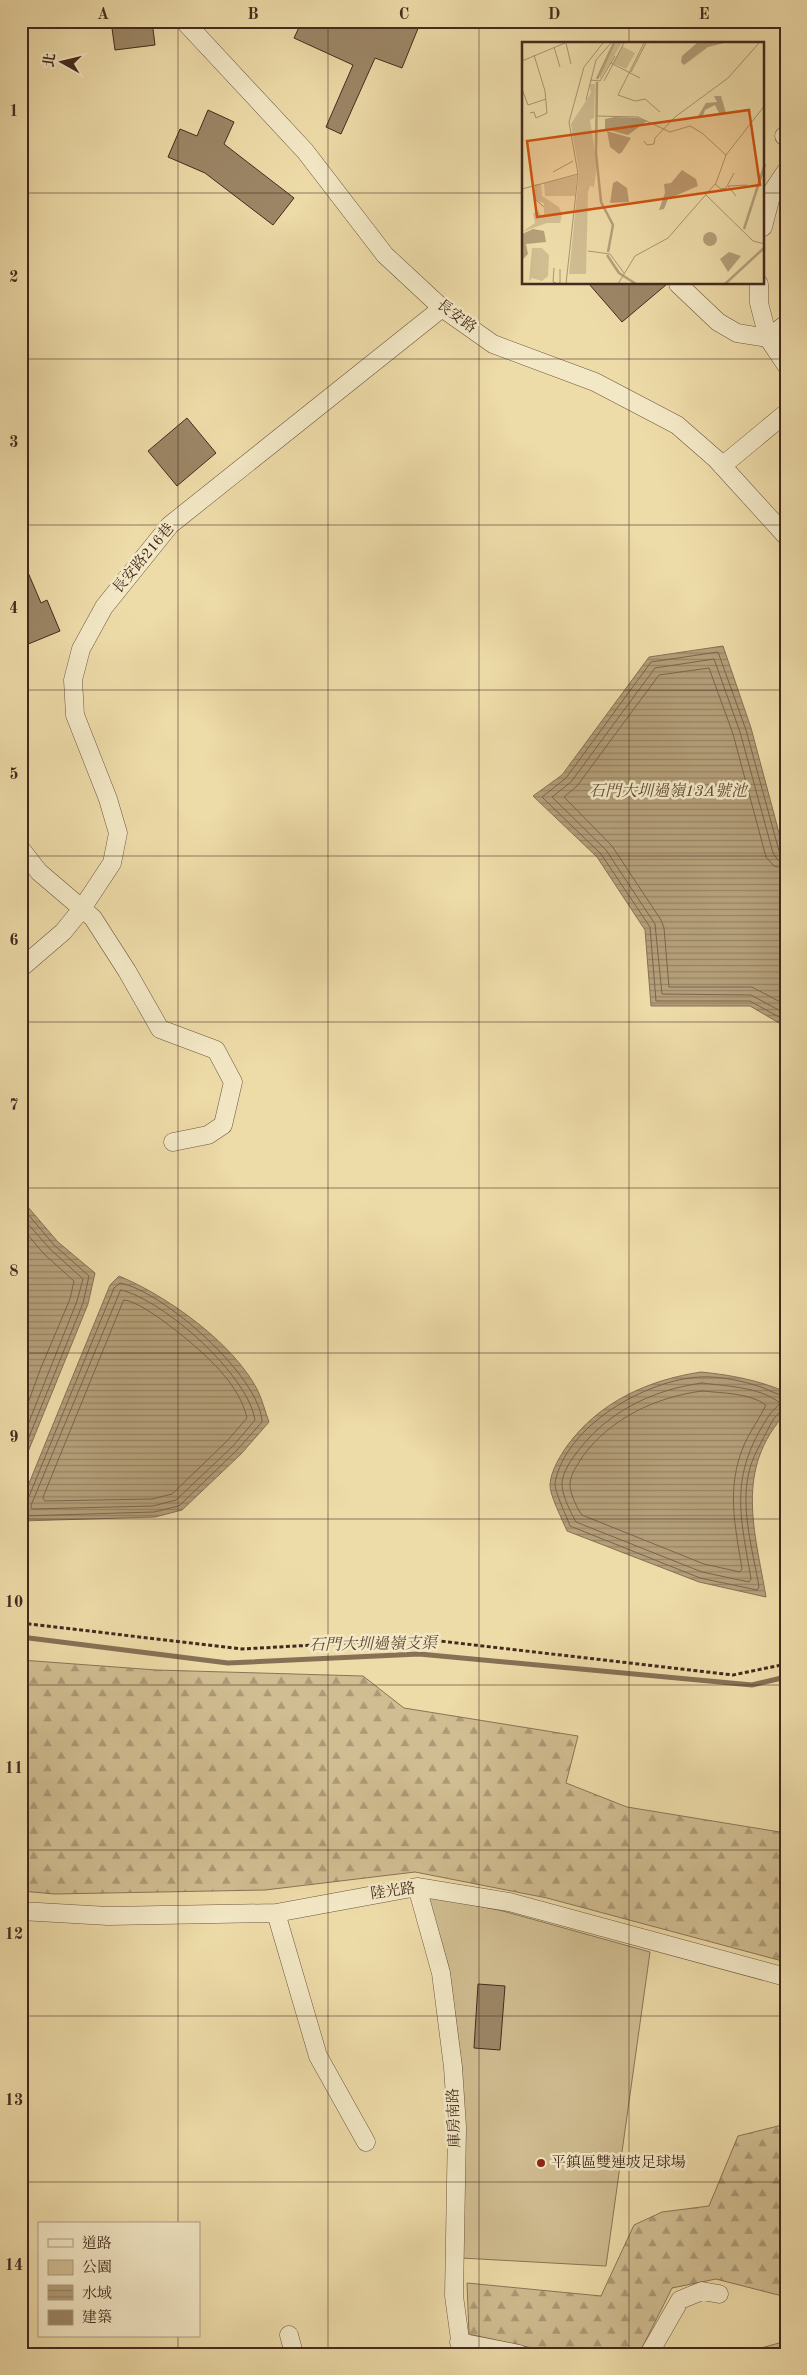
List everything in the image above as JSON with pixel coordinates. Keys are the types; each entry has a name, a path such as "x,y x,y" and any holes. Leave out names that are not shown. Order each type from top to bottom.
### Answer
{"street":[{"name":"長安路","path":"184,21 305,151 385,255 442,308 493,344 595,382 677,425 722,466 786,536"},
{"path":"764,223 772,192 786,171"},
{"path":"679,285 718,322 736,333 768,338 786,324"},
{"path":"759,285 759,303 768,338 786,365"},
{"name":"長安路216巷","path":"21,968 64,932 112,863 118,834 108,799 75,715 72,680 82,649 104,607 170,525 442,308"},
{"path":"722,466 786,413"},
{"path":"21,849 39,872 81,910 93,918 127,971 160,1029 216,1050 233,1082 223,1125 208,1135 172,1142"},
{"name":"陸光路","path":"21,1911 108,1916 276,1913 416,1887 509,1902 786,1977"},
{"name":"庫房南路","path":"416,1887 440,1973 453,2067 457,2127 454,2296 460,2348"},
{"path":"276,1913 318,2056 366,2142"},
{"path":"649,2354 680,2300 702,2291 719,2294"},
{"path":"289,2336 294,2354"},
{"path":"460,2348 518,2354"}],"path":[{"path":"21,1624 242,1649 423,1639 733,1675 786,1664"}],"green space":[{"path":"21,1660 156,1670 363,1676 404,1708 578,1736 566,1783 627,1807 786,1833 786,1962 547,1898 415,1872 265,1890 55,1894 21,1891"},
{"name":"平鎮區雙連坡足球場","path":"428,1896 503,1911 650,1952 606,2266 461,2258 462,2069 449,1968"},
{"path":"786,2124 786,2297 716,2279 672,2288 640,2352 634,2354 559,2354 469,2334 467,2283 601,2296 634,2225 662,2212 709,2206 738,2136"},
{"path":"786,2341 786,2354 740,2354"}],"water":[{"name":"石門大圳過嶺13A號池","path":"723,646 751,728 786,859 786,1027 750,1006 651,1006 645,930 597,857 533,796 562,775 649,657"},
{"path":"21,1199 58,1242 95,1273 88,1304 21,1469"},
{"path":"119,1276 157,1295 177,1308 197,1322 232,1354 246,1371 257,1389 269,1422 241,1454 182,1510 155,1517 21,1521 21,1503 110,1285"},
{"path":"701,1372 744,1379 786,1392 786,1413 770,1434 759,1456 754,1478 752,1501 754,1525 766,1597 699,1582 567,1531 550,1488 554,1469 567,1446 594,1417 609,1405 644,1387"}],"building":[{"path":"111,21 152,21 155,45 115,50"},
{"path":"302,21 421,21 402,68 375,58 341,134 326,127 353,65 294,38"},
{"path":"208,110 234,122 224,144 294,198 273,225 205,173 168,157 180,129 197,136"},
{"path":"590,285 666,285 622,322"},
{"path":"187,418 216,453 177,486 148,451"},
{"path":"21,556 41,603 47,600 60,631 21,647"},
{"path":"478,1984 505,1986 500,2050 474,2048"}],"waterway":[{"name":"石門大圳過嶺支渠","path":"21,1637 228,1663 419,1654 752,1685 786,1677"}],"place":[{"name":"平鎮區雙連坡足球場","path":"541,2163"}]}
